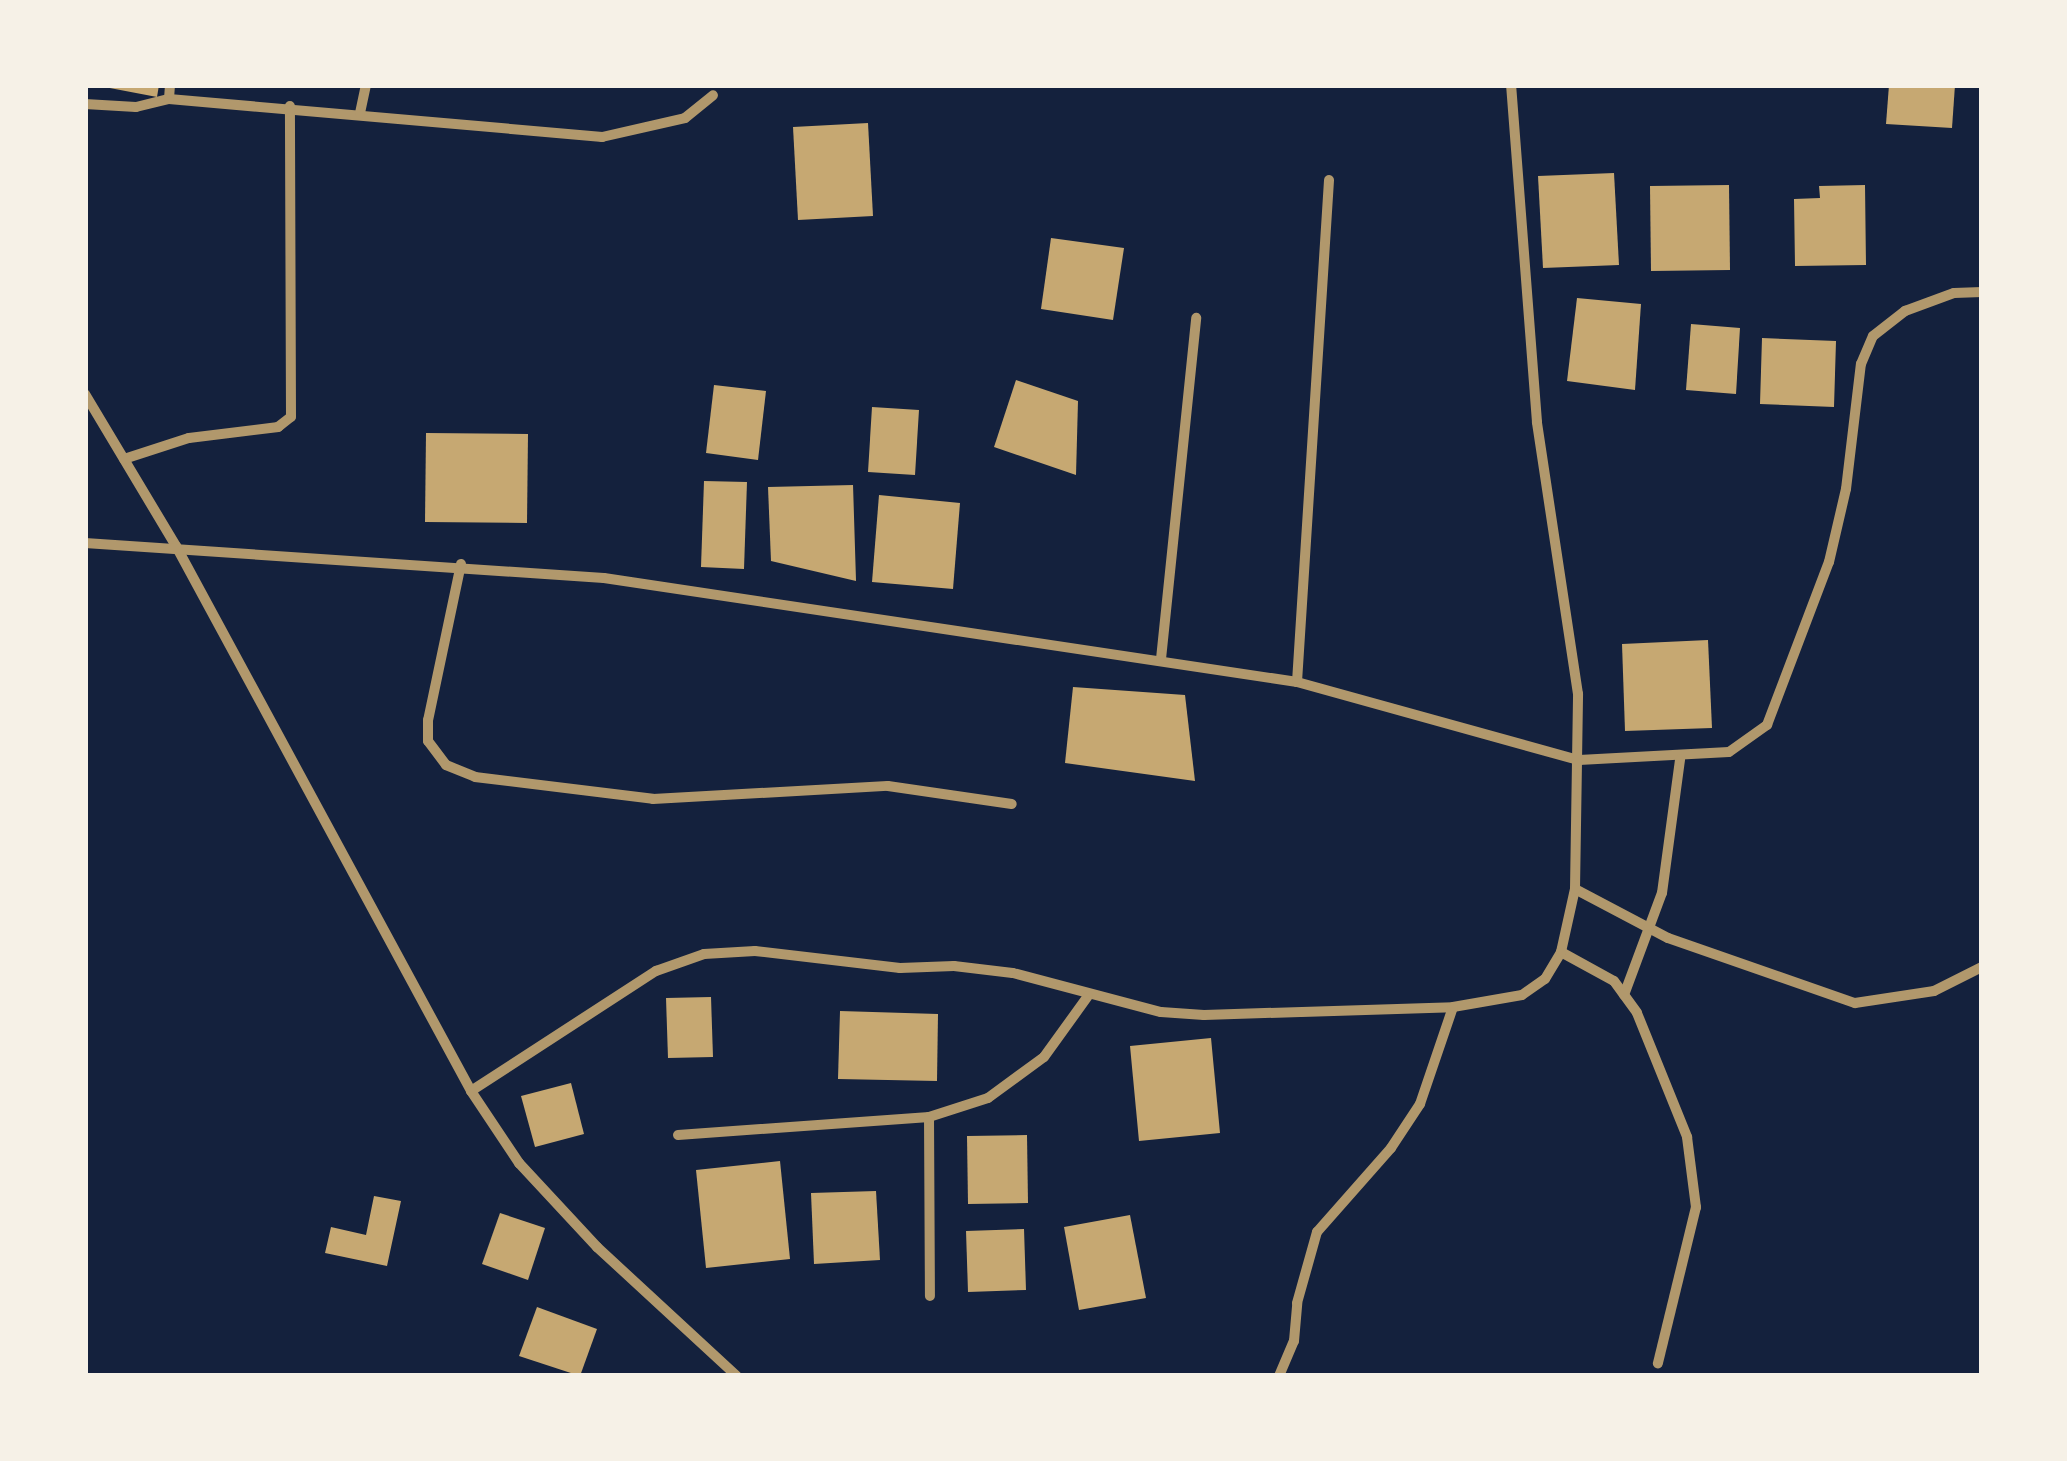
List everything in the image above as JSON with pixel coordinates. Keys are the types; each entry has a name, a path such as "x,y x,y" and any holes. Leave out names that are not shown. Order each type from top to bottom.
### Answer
{"street":[{"path":"169,99 170,85"},
{"path":"360,113 366,85"},
{"path":"470,1091 656,971 704,954 756,951 900,968 954,966 1014,973 1088,996 1204,1015 1453,1007 1522,995 1545,979 1561,952 1576,889 1578,760 1570,611 1535,403 1511,85"},
{"path":"85,104 136,107 169,99 290,106 602,137 685,118 713,95"},
{"path":"124,459 189,438 278,427 291,417 290,106"},
{"path":"1297,682 1329,180"},
{"path":"85,543 461,564 604,578 1297,682 1578,760 1680,758 1729,752 1767,726 1829,562 1846,489 1862,364 1873,336 1905,312 1954,293 1982,292"},
{"path":"1161,659 1196,318"},
{"path":"85,394 176,546 470,1091 519,1163 597,1248 738,1376"},
{"path":"461,564 428,720 428,740 446,765 475,777 653,800 888,786 1012,804"},
{"path":"1624,995 1652,930 1680,758"},
{"path":"1576,889 1652,930 1855,1004 1934,992 1982,967"},
{"path":"1561,952 1584,960 1624,995 1664,1069 1694,1171 1696,1207 1658,1362"},
{"path":"678,1135 930,1117 988,1098 1044,1057 1088,996"},
{"path":"1279,1376 1294,1340 1296,1303 1317,1232 1391,1148 1420,1104 1436,1070 1453,1007"},
{"path":"930,1117 930,1296"}],"building":[{"path":"94,85 159,85 157,97"},
{"path":"1889,85 1955,85 1952,128 1886,124"},
{"path":"868,123 873,216 798,220 793,127"},
{"path":"1614,173 1619,265 1543,268 1538,176"},
{"path":"1729,185 1730,270 1651,271 1650,186"},
{"path":"1865,185 1866,265 1795,266 1794,199 1820,198 1819,186"},
{"path":"1051,238 1124,248 1113,320 1041,309"},
{"path":"1577,298 1641,304 1635,390 1567,381"},
{"path":"1691,324 1740,328 1736,394 1686,390"},
{"path":"1762,338 1836,341 1834,407 1760,404"},
{"path":"1016,380 1078,401 1076,475 994,447"},
{"path":"714,385 766,391 758,460 706,453"},
{"path":"872,407 919,410 915,475 868,472"},
{"path":"426,433 528,434 527,523 425,522"},
{"path":"704,481 747,482 744,569 701,567"},
{"path":"853,485 856,581 771,561 768,487"},
{"path":"879,495 960,503 953,589 872,582"},
{"path":"1708,640 1712,728 1625,731 1622,644"},
{"path":"1073,687 1185,695 1195,781 1065,763"},
{"path":"711,997 713,1057 668,1058 666,998"},
{"path":"840,1011 938,1014 937,1081 838,1079"},
{"path":"1211,1038 1220,1133 1139,1141 1130,1046"},
{"path":"571,1083 584,1134 535,1147 521,1096"},
{"path":"1027,1135 1028,1203 968,1204 967,1136"},
{"path":"780,1161 790,1259 706,1268 696,1170"},
{"path":"876,1191 880,1260 814,1264 811,1193"},
{"path":"374,1196 401,1201 387,1266 325,1253 331,1227 366,1235"},
{"path":"500,1213 545,1228 528,1280 482,1264"},
{"path":"1130,1215 1146,1298 1079,1310 1064,1227"},
{"path":"1024,1229 1026,1290 968,1292 966,1231"},
{"path":"537,1307 597,1329 580,1376 519,1356"}]}
